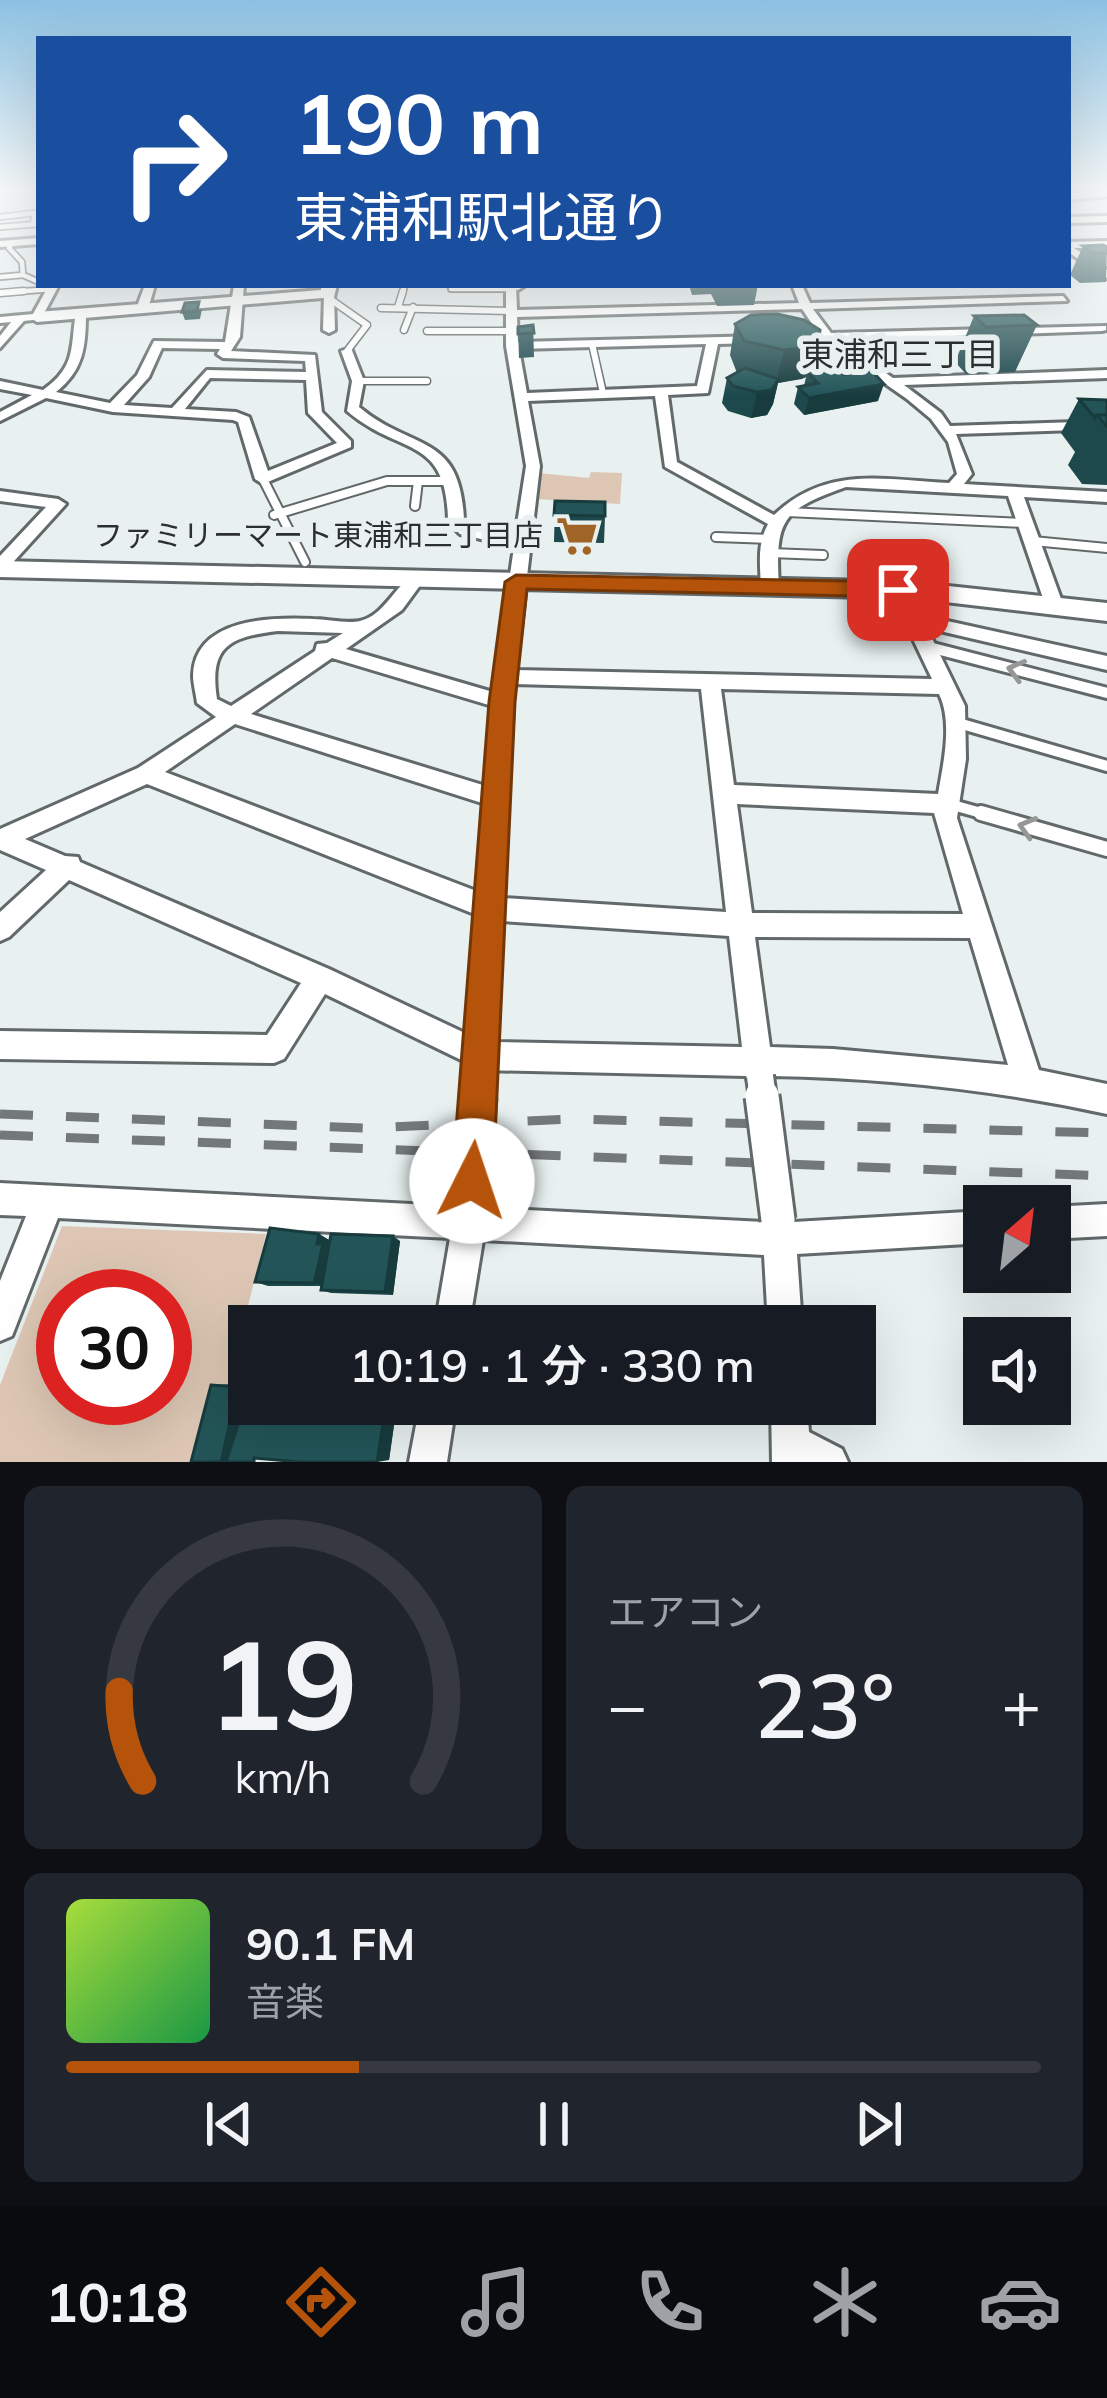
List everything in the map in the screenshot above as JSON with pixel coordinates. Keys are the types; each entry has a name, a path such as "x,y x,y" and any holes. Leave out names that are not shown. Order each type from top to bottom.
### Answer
{"street":[{"path":"1071,271 1104,271"},
{"path":"2,340 29,318 48,288"},
{"path":"142,309 149,288"},
{"path":"797,288 802,306 827,337 887,382 929,404 950,430 965,474 955,486"},
{"path":"1050,288 1104,331"},
{"path":"0,385 113,408 224,413 244,420 262,479 346,444 315,413 311,358 223,354 238,293"},
{"path":"0,320 142,309 238,293 329,293 329,330"},
{"path":"513,309 1063,298"},
{"path":"513,309 592,344 1104,331"},
{"path":"456,1305 470,1223 504,677 533,466 513,309"},
{"path":"0,417 71,376 82,351 80,314"},
{"path":"521,397 703,390 713,340"},
{"path":"113,408 143,377 158,344 228,346"},
{"path":"347,351 358,381 352,408 358,416 422,444 458,490 456,521 466,531 522,544"},
{"path":"176,411 207,374 313,376"},
{"path":"887,382 1107,374"},
{"path":"661,391 670,464 776,532"},
{"path":"950,430 1107,424"},
{"path":"770,587 776,532 815,492 845,482 1107,497"},
{"path":"1015,494 1055,607"},
{"path":"0,496 58,504 0,567"},
{"path":"0,567 898,590 1107,612"},
{"path":"1,839 146,774 395,606 415,580"},
{"path":"898,590 946,687 955,722 945,818 1028,1082"},
{"path":"912,619 1107,663"},
{"path":"359,627 249,624 212,649 199,675 207,703 230,715 496,798"},
{"path":"324,650 502,702"},
{"path":"504,677 946,687"},
{"path":"710,681 780,1229 784,1305"},
{"path":"146,774 492,909 742,925 979,926"},
{"path":"725,794 947,804"},
{"path":"1,839 70,865 482,1056 759,1069 833,1063 1028,1082 1107,1099"},
{"path":"0,929 70,865"},
{"path":"0,1045 274,1049 320,978"},
{"path":"0,1199 470,1223 963,1227"},
{"path":"0,1324 48,1201"},
{"path":"1071,1222 1107,1220"},
{"path":"428,1462 434,1425"},
{"path":"791,1452 829,1462"}],"lane":[{"path":"0,260 16,259 22,275"},
{"path":"0,277 22,275 36,281"},
{"path":"0,293 36,288"},
{"path":"398,307 404,288"},
{"path":"451,289 513,309"},
{"path":"329,293 367,325 347,351"},
{"path":"381,308 513,309"},
{"path":"404,330 413,308"},
{"path":"427,331 513,309"},
{"path":"592,344 603,393"},
{"path":"358,381 427,381"},
{"path":"262,479 274,514 294,536 305,562"},
{"path":"415,506 418,481"},
{"path":"274,514 387,482 452,481"},
{"path":"776,532 823,556"},
{"path":"716,537 776,532 1029,532 1107,548"},
{"path":"926,646 1107,693"},
{"path":"955,722 1107,766"},
{"path":"947,804 1107,849"}],"shaded area":[{"path":"591,472 622,473 620,504 536,499 539,473 589,478"},
{"path":"62,1226 266,1234 248,1305 228,1305 228,1386 209,1462 0,1462 0,1385 36,1293 36,1425 192,1425 192,1269 45,1269"}],"building":[{"path":"199,302 197,311 182,312 185,303"},
{"path":"751,315 804,320 820,330 818,342 784,350 744,341 735,324"},
{"path":"1024,315 1037,325 986,327 974,316"},
{"path":"533,325 534,333 518,334 518,327"},
{"path":"745,368 778,379 772,390 733,386 727,378"},
{"path":"838,369 844,375 871,370 884,384 809,398 798,387 818,383 807,372"},
{"path":"1079,399 1107,400 1107,415 1095,418"},
{"path":"555,501 605,502 605,516 554,515"},
{"path":"270,1228 319,1234 317,1244 323,1244 314,1283 255,1282"},
{"path":"331,1234 393,1236 385,1292 321,1290"},
{"path":"211,1385 228,1386 229,1425 221,1462 191,1462"},
{"path":"238,1425 383,1425 377,1462 254,1458 254,1462 226,1462"}],"railway":[{"path":"0,1114 364,1128 573,1119 1107,1133"},
{"path":"0,1135 1107,1176"}],"place":[{"name":"ファミリーマート東浦和三丁目店","path":"577,536"}],"district":[{"name":"東浦和三丁目","path":"900,354"}],"route":[{"path":"472,1181 502,702 516,582 898,590"}]}
